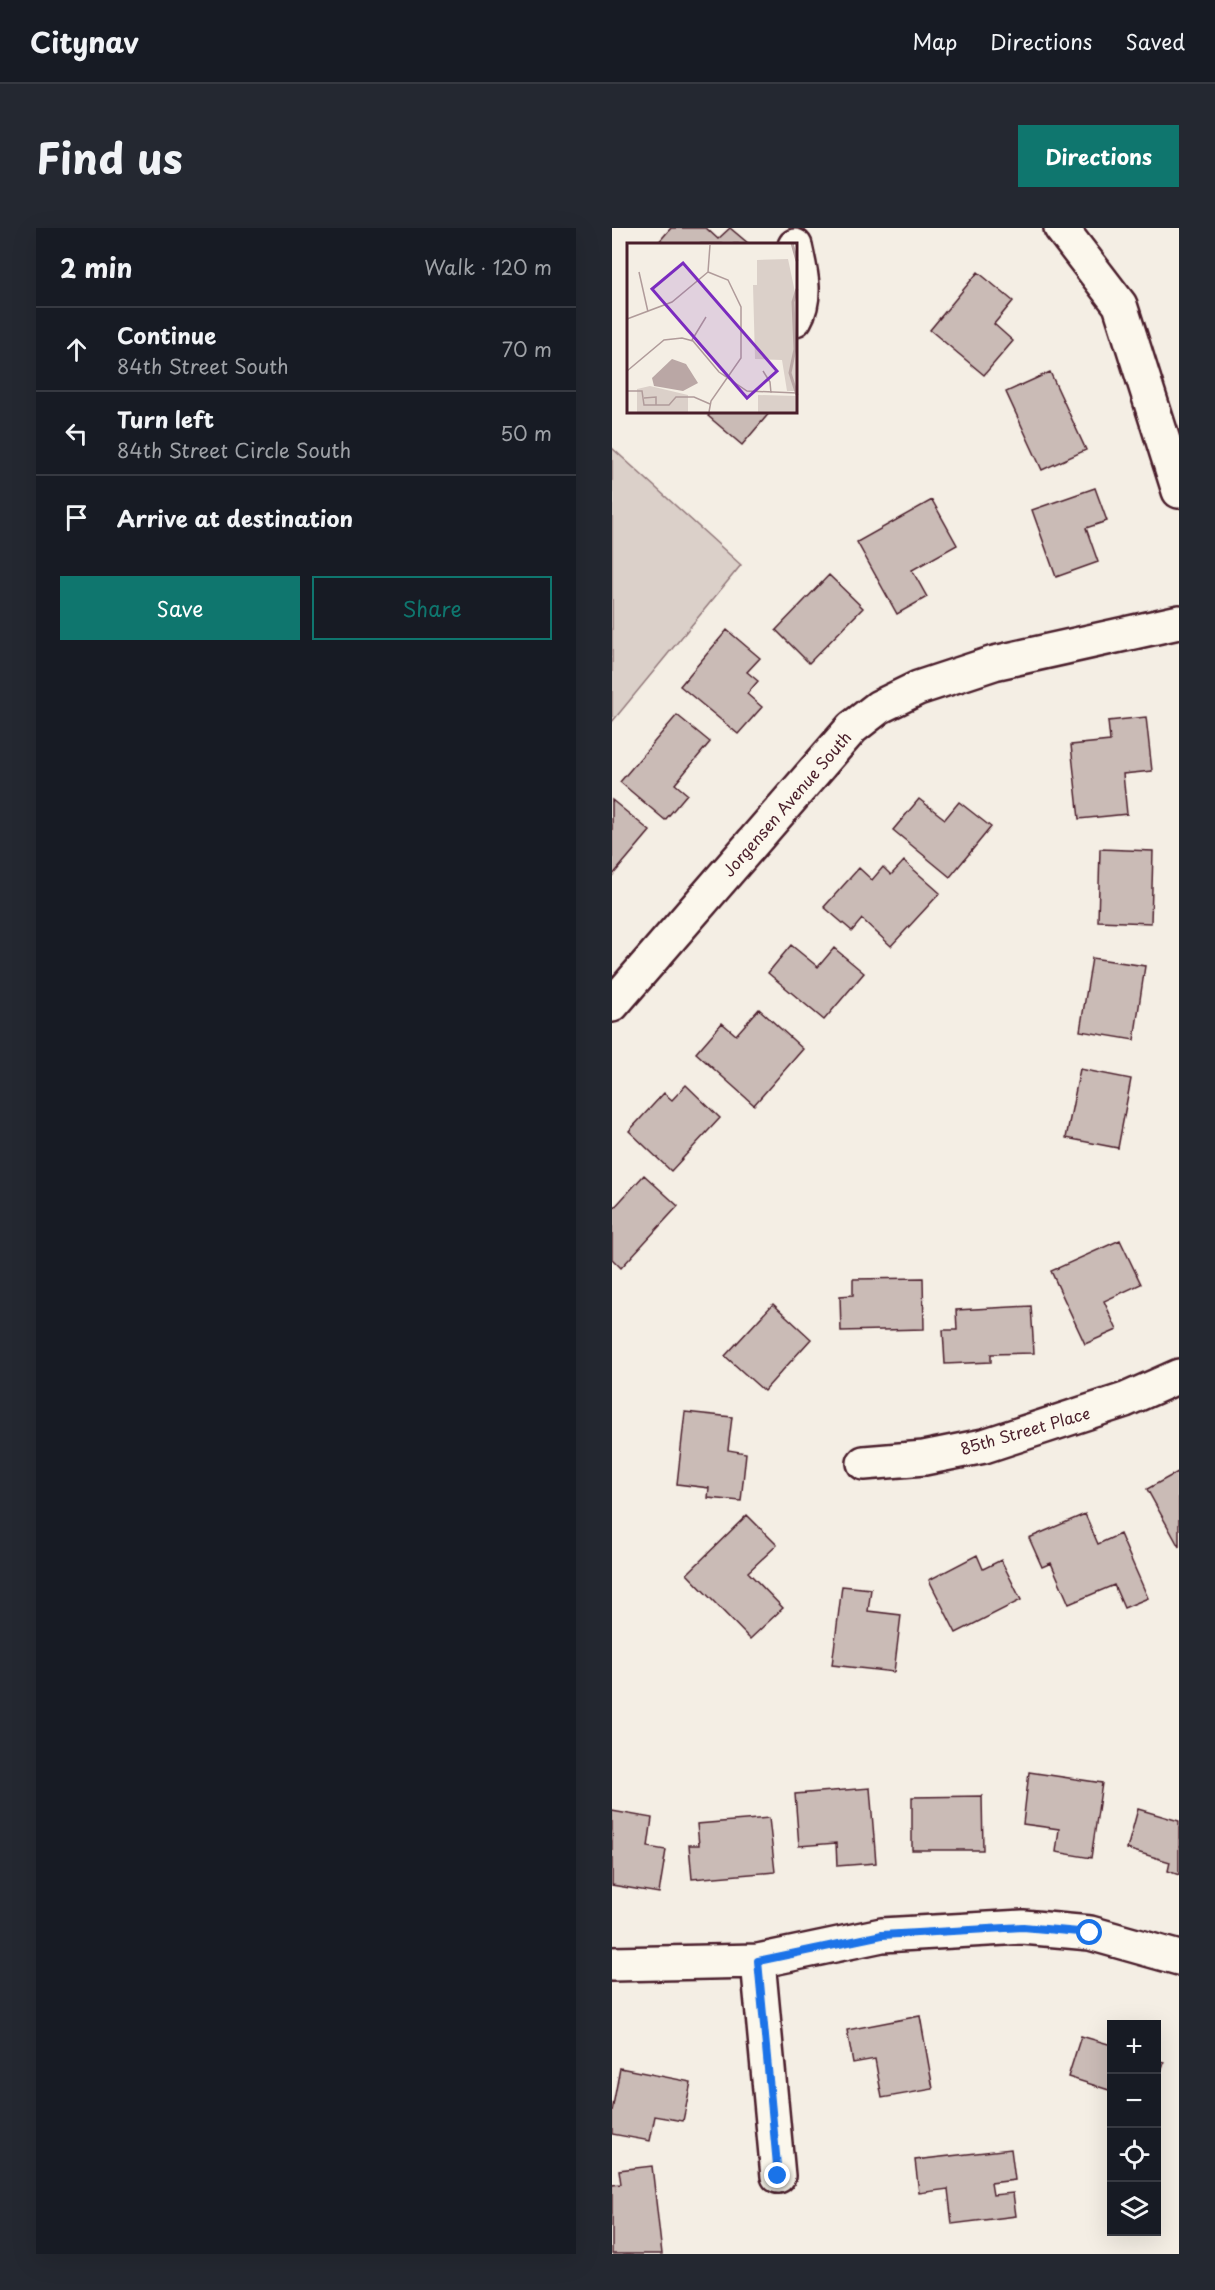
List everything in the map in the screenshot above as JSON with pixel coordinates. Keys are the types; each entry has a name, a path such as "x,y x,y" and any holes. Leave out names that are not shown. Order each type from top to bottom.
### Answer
{"street":[{"path":"792,228 795,243"},
{"path":"1061,228 1120,305 1179,491"},
{"path":"796,251 802,285 801,308 796,317"},
{"name":"Jorgensen Avenue South","path":"612,1005 852,728 879,707 918,688 994,663 1179,622"},
{"name":"85th Street Place","path":"864,1463 924,1458 984,1446 1125,1400 1179,1376"},
{"path":"612,1964 758,1961 882,1935 1023,1927 1090,1933 1179,1958"},
{"path":"758,1961 778,2176"}],"shaded area":[{"path":"612,448 741,565 612,722"}],"building":[{"path":"671,228 706,228 718,239 730,228 748,243 658,243"},
{"path":"978,272 1013,301 994,324 1013,341 984,375 930,330"},
{"path":"1050,372 1086,450 1042,470 1006,392"},
{"path":"712,412 770,412 742,445 708,416"},
{"path":"1095,488 1107,521 1086,528 1098,562 1056,577 1032,510"},
{"path":"932,500 957,545 912,570 927,597 897,614 857,542"},
{"path":"829,575 863,608 809,663 776,630"},
{"path":"727,630 760,658 747,672 758,681 747,694 762,707 738,734 680,686"},
{"path":"677,715 710,742 675,784 687,794 665,820 620,782"},
{"path":"1146,717 1152,771 1123,774 1127,814 1079,819 1071,745 1110,741 1108,721"},
{"path":"919,799 945,819 959,802 991,827 950,877 893,830"},
{"path":"612,800 650,831 612,876"},
{"path":"1100,849 1153,851 1151,923 1098,921"},
{"path":"904,861 940,893 891,946 862,919 852,931 824,907 859,868 872,880 883,867 891,875"},
{"path":"791,945 818,967 834,948 864,973 824,1020 768,973"},
{"path":"1092,958 1145,966 1134,1040 1080,1031"},
{"path":"759,1009 803,1049 754,1105 696,1053 722,1023 736,1035"},
{"path":"1080,1069 1131,1079 1118,1148 1066,1138"},
{"path":"686,1085 720,1118 671,1171 629,1131 664,1093 672,1100"},
{"path":"644,1175 678,1206 621,1268 612,1259 612,1210"},
{"path":"1120,1240 1141,1284 1104,1301 1117,1330 1085,1344 1051,1271"},
{"path":"923,1278 924,1329 841,1331 840,1296 853,1295 853,1279"},
{"path":"773,1304 811,1339 764,1391 725,1356"},
{"path":"1031,1306 1034,1353 991,1354 991,1362 945,1364 943,1330 957,1330 956,1310"},
{"path":"685,1412 732,1417 728,1450 746,1453 741,1501 708,1498 709,1488 677,1484"},
{"path":"1179,1473 1179,1547 1147,1489"},
{"path":"1085,1514 1098,1544 1120,1534 1148,1598 1124,1608 1114,1585 1069,1604 1051,1563 1042,1567 1029,1538"},
{"path":"747,1515 777,1545 748,1572 783,1608 750,1639 687,1574"},
{"path":"977,1555 983,1569 1001,1560 1021,1600 956,1633 929,1580"},
{"path":"842,1586 871,1589 868,1611 901,1615 894,1672 832,1665"},
{"path":"1029,1772 1102,1783 1091,1858 1056,1852 1059,1829 1023,1824"},
{"path":"870,1788 876,1863 837,1866 836,1843 799,1846 795,1794"},
{"path":"982,1796 983,1850 912,1850 912,1797"},
{"path":"1138,1809 1179,1821 1179,1875 1168,1871 1170,1862 1127,1849"},
{"path":"612,1811 652,1818 648,1847 666,1850 659,1893 612,1885"},
{"path":"769,1818 775,1872 692,1879 689,1845 699,1845 697,1824"},
{"path":"920,2016 933,2089 882,2098 875,2059 853,2063 847,2030"},
{"path":"1081,2036 1107,2044 1107,2089 1068,2077"},
{"path":"620,2068 691,2082 683,2121 655,2116 650,2141 612,2134 612,2111"},
{"path":"1011,2149 1015,2180 991,2183 993,2195 1013,2193 1016,2216 952,2224 948,2189 919,2193 915,2160"},
{"path":"652,2166 662,2254 612,2254 612,2185 621,2184 619,2170"}],"route":[{"path":"778,2176 758,1961 882,1935 1023,1927 1090,1933"}]}
